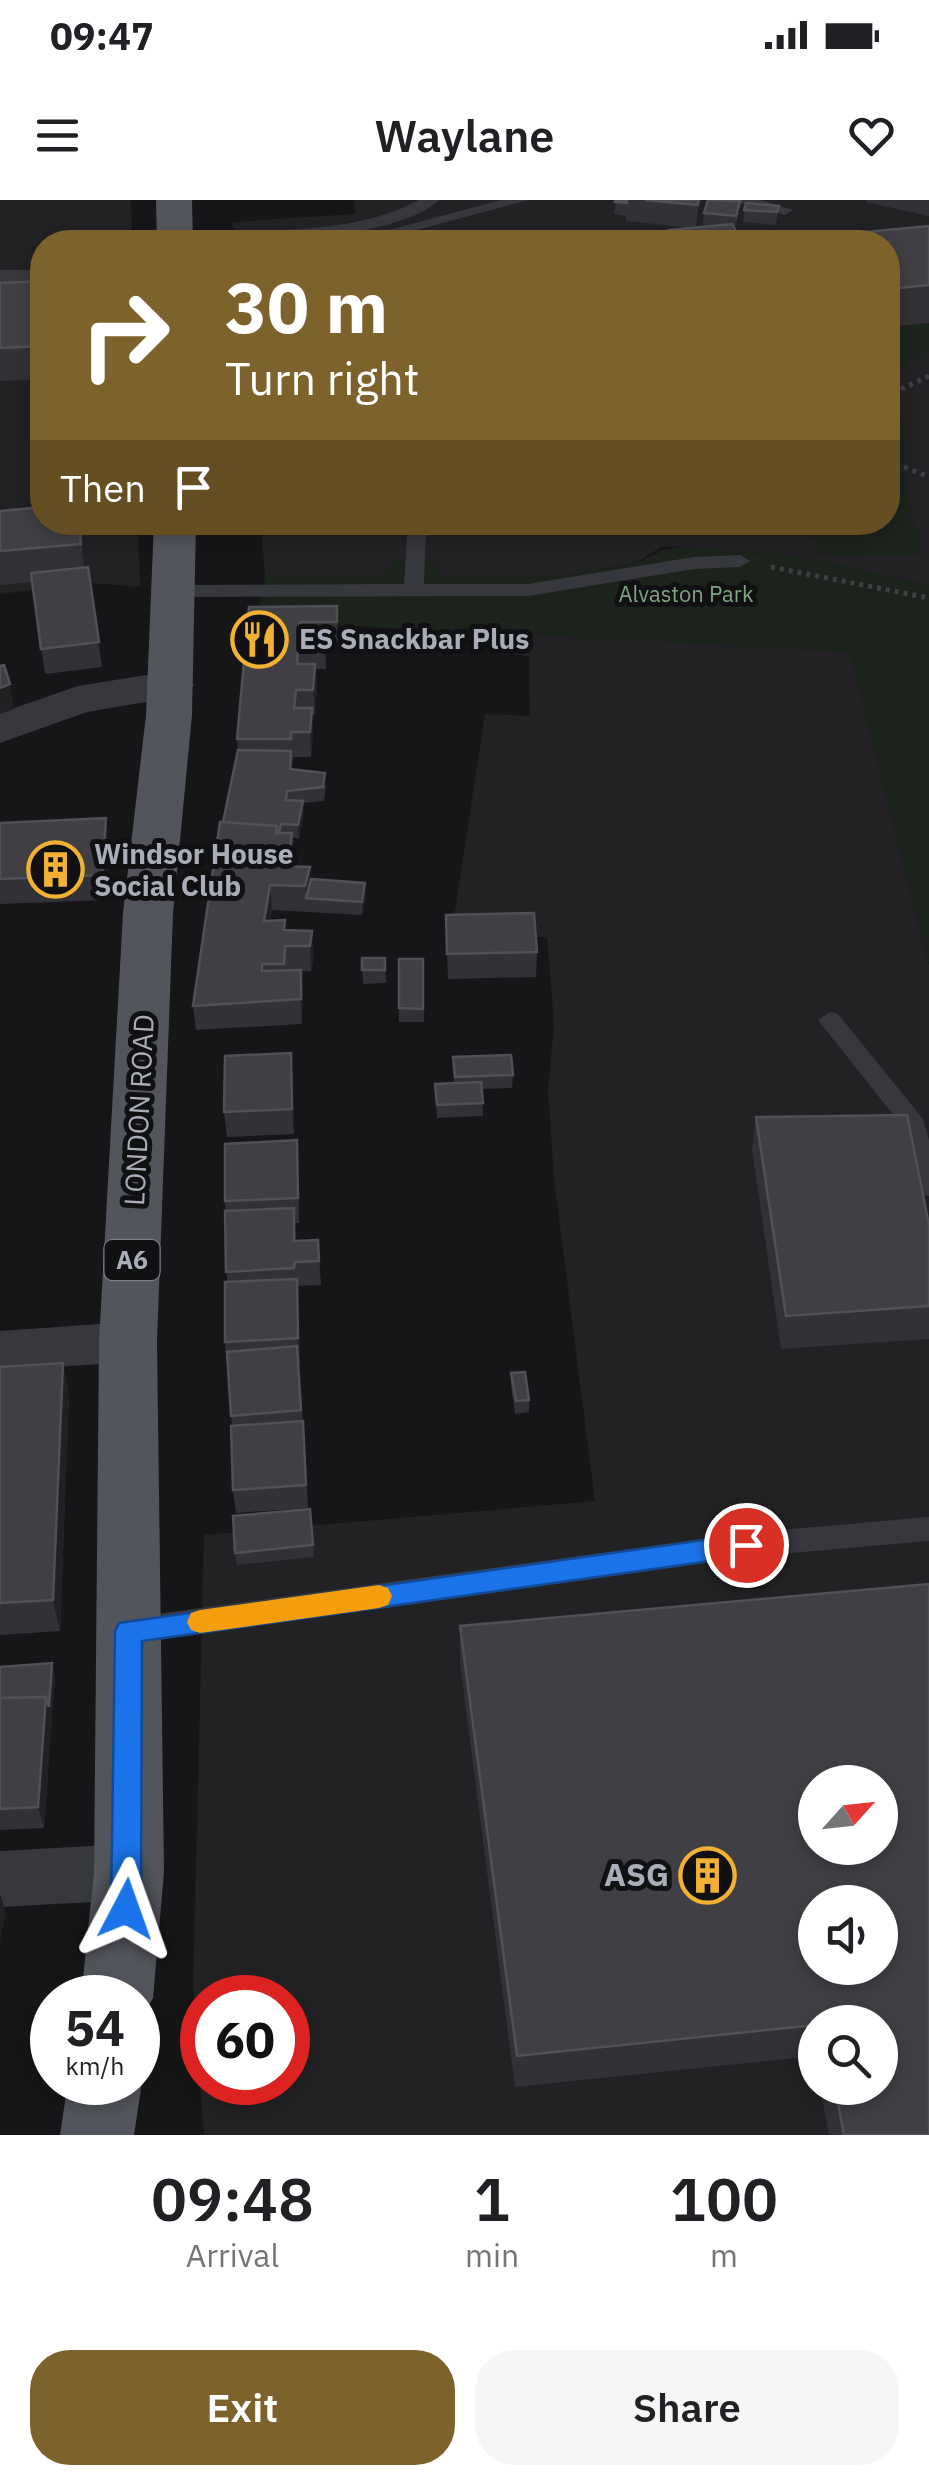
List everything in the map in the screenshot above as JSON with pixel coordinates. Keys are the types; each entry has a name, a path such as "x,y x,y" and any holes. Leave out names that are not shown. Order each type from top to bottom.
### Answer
{"main road":[{"path":"174,200 175,230"},
{"name":"LONDON ROAD","path":"119,1975 129,1872 128,1342 148,913 171,685 175,535"},
{"path":"97,2135 102,2105"}],"street":[{"path":"0,280 30,279"},
{"path":"0,730 78,700 171,685"},
{"path":"0,1351 128,1342"},
{"path":"0,1880 129,1872"}],"lane":[{"path":"288,230 356,224 408,213 431,200"},
{"path":"398,230 521,200"},
{"path":"738,200 785,210"},
{"path":"0,533 30,531"},
{"path":"414,588 416,535"},
{"path":"174,592 545,590 694,563 740,561"},
{"path":"830,1020 911,1119 929,1187"},
{"path":"128,1631 746,1545 929,1529"}],"path":[{"path":"901,389 929,376"},
{"path":"904,467 929,477"},
{"path":"740,561 929,598"}],"shaded area":[{"path":"0,200 131,200 132,230 30,230 30,535 138,535 140,587 91,583 0,594"},
{"path":"354,200 929,200 929,586 806,557 687,546 661,547 636,563 542,579 265,577 262,535 900,535 900,230 233,230 231,222 355,214"},
{"path":"502,631 850,652 929,965 929,2135 204,2135 202,2105 310,2105 310,1975 193,1975 204,1535 595,1501 554,1179 548,1090 554,1025 547,937 451,937 485,714 530,716 529,656 491,652"}],"green space":[{"path":"929,323 929,350 900,371 900,326"},
{"path":"900,371 904,476 923,555 819,555 814,535 900,535"},
{"name":"Alvaston Park","path":"687,546 806,557 929,586 929,965 850,652 256,621 265,577 380,576 396,559 436,561 443,578 536,576 629,564"}],"building":[{"path":"645,200 699,200 698,205"},
{"path":"708,200 740,201 736,216 704,213"},
{"path":"746,203 779,206 777,212 744,210"},
{"path":"732,224 735,230 669,230"},
{"path":"929,226 929,285 900,288 900,230 886,230"},
{"path":"30,282 30,347 0,348 0,283"},
{"path":"30,508 30,535 80,535 81,544 0,551 0,511"},
{"path":"88,567 99,642 41,649 31,573"},
{"path":"337,606 337,622 300,622 299,628 325,627 324,645 298,645 297,664 315,664 313,690 296,690 294,708 312,708 310,732 291,732 291,739 237,739 249,607"},
{"path":"4,665 10,684 0,688 0,666"},
{"path":"238,750 291,751 290,769 325,773 323,787 287,791 286,800 303,801 298,825 281,824 277,833 277,826 223,822"},
{"path":"106,818 102,875 0,879 0,823"},
{"path":"220,822 277,826 276,833 292,833 289,858 272,858 271,866 310,867 305,886 270,885 264,921 285,920 284,930 312,931 310,946 285,946 284,964 262,964 262,971 301,970 301,999 193,1006"},
{"path":"311,879 365,883 362,902 306,898"},
{"path":"534,913 537,952 447,954 446,915"},
{"path":"362,958 385,958 385,970 362,970"},
{"path":"399,959 423,959 423,1009 399,1008"},
{"path":"291,1053 292,1109 224,1112 225,1056"},
{"path":"511,1055 513,1075 455,1077 453,1057"},
{"path":"481,1082 483,1103 437,1105 435,1084"},
{"path":"907,1115 929,1225 929,1306 786,1316 756,1117"},
{"path":"297,1140 298,1198 225,1201 225,1144"},
{"path":"294,1208 294,1241 318,1240 319,1261 295,1262 294,1268 226,1272 225,1211"},
{"path":"297,1279 298,1338 225,1342 225,1282"},
{"path":"297,1346 301,1410 231,1416 227,1352"},
{"path":"63,1363 53,1600 0,1603 0,1367"},
{"path":"525,1372 529,1400 516,1401 511,1373"},
{"path":"303,1421 306,1485 233,1490 231,1426"},
{"path":"310,1509 313,1545 235,1553 233,1516"},
{"name":"ASG","path":"929,1584 929,2135 844,2135 838,2105 898,2105 898,2005 798,2005 798,2027 517,2056 460,1626"},
{"path":"52,1663 49,1707 46,1697 0,1698 0,1667"},
{"path":"46,1697 38,1807 0,1809 0,1698"}],"slow traffic":[{"path":"200,1622 379,1596"}],"place":[{"name":"ES Snackbar Plus","path":"260,639"},
{"name":"Windsor House Social Club","path":"55,870"},
{"name":"ASG","path":"708,1875"}],"route":[{"path":"126,1909 128,1631 746,1545"}]}
